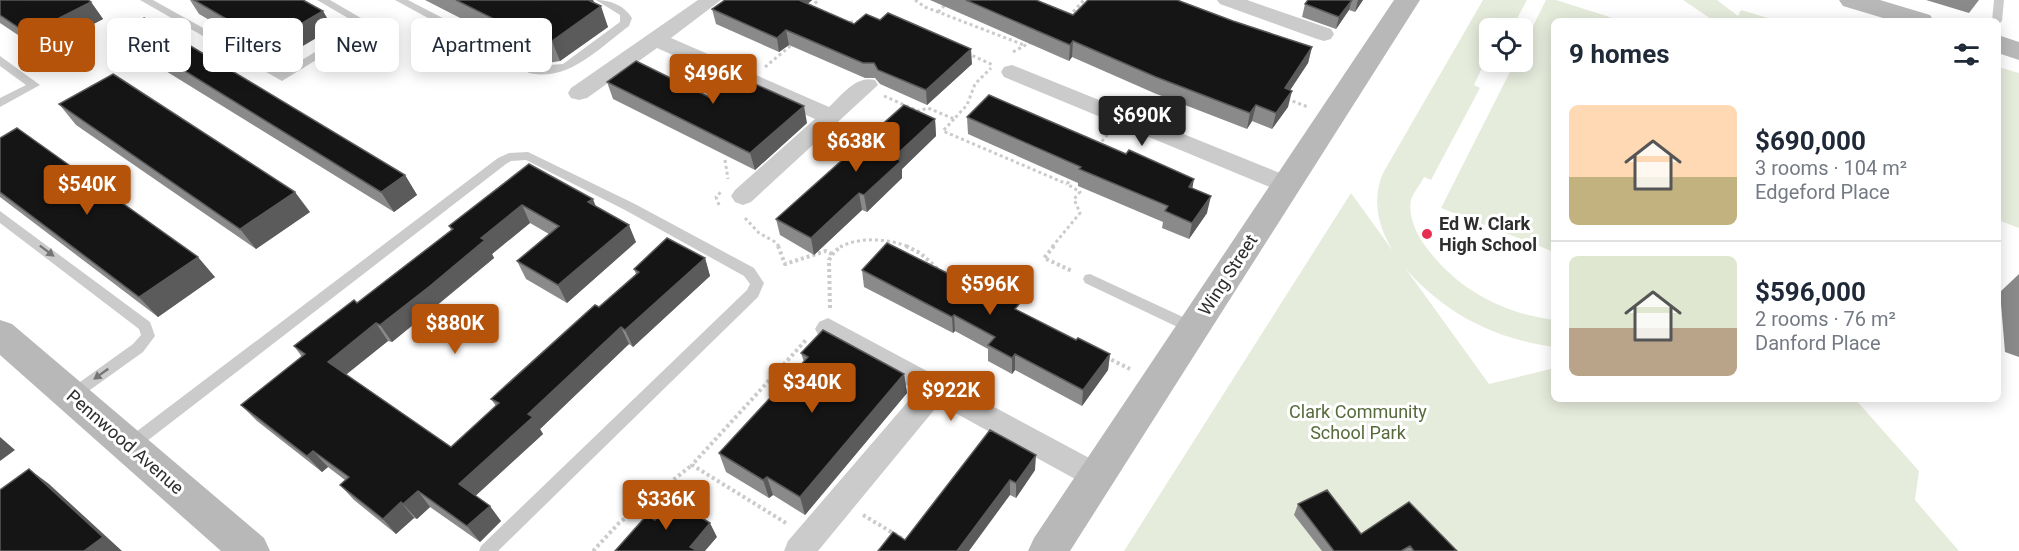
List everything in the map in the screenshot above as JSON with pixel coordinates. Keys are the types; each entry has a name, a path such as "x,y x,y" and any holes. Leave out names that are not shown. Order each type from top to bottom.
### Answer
{"street":[{"path":"579,93 711,0"},
{"name":"Wing Street","path":"1048,551 1407,0"},
{"path":"1852,0 1911,18"},
{"path":"1236,1 1324,34"},
{"path":"656,39 832,117"},
{"path":"2001,45 2019,51"},
{"path":"1004,62 1121,117 1287,185"},
{"path":"737,207 866,86"},
{"path":"828,329 1096,476"},
{"name":"Pennwood Avenue","path":"0,334 250,551"},
{"path":"800,551 936,388"}],"lane":[{"path":"145,0 282,77 368,25 322,0"},
{"path":"400,0 533,69 545,71 557,71 567,67 625,24 627,18 624,13 601,0"},
{"path":"1997,18 1999,0"},
{"path":"0,60 34,85 0,103"},
{"path":"129,446 502,161 509,157 528,156 630,207 749,272 757,283 753,293 487,551"},
{"path":"0,216 145,326 148,336 138,348 71,396"},
{"path":"1089,279 1193,328"}],"path":[{"path":"801,14 819,0"},
{"path":"915,0 925,7 1025,46"},
{"path":"938,12 950,0"},
{"path":"1064,21 1084,0"},
{"path":"835,21 867,22"},
{"path":"749,80 802,36"},
{"path":"1034,41 975,84 967,105 943,130 1067,184 1080,192 1074,199 1080,213 1044,258 1089,279"},
{"path":"964,51 1004,62"},
{"path":"866,86 918,111 928,108 954,119"},
{"path":"1277,95 1309,107"},
{"path":"1093,153 1121,117"},
{"path":"725,160 729,185 716,197 719,205 737,207 759,233 777,243 785,264 826,251 832,254"},
{"path":"1067,184 1073,176"},
{"path":"593,551 619,523 692,465"},
{"path":"841,502 915,546"}],"green space":[{"path":"1483,0 1527,0 1517,18 1479,18 1480,72 1474,85 1480,88 1431,180 1424,177 1413,195 1410,206 1416,231 1438,262 1466,287 1482,297 1516,312 1551,320 1551,347 1516,339 1488,329 1459,314 1419,283 1402,264 1388,242 1379,220 1377,197 1383,173"},
{"path":"1546,0 1556,0 1613,18 1551,18 1551,251 1441,208 1510,72 1533,72 1533,26"},
{"path":"1683,0 1717,0 1738,16 1741,10 1768,18 1710,18"},
{"path":"2001,68 2019,73 2019,228 2001,221"},
{"name":"Clark Community School Park","path":"1351,193 1489,384 1551,369 1551,402 1858,402 1919,471 1915,500 1959,551 1124,551"}],"building":[{"path":"0,0 88,0 91,2 60,18 18,18 18,27 0,15"},
{"path":"194,0 303,0 323,11 303,23 303,18 225,18"},
{"path":"456,0 592,0 590,1 601,6 552,41 552,18 492,18"},
{"path":"725,0 799,0 854,24 866,14 880,20 888,13 971,49 926,90 878,70 874,63 863,63 786,30 777,38 712,9"},
{"path":"966,0 1036,0 1073,15 1088,0 1177,0 1312,47 1285,88 1292,91 1276,113 1256,105 1250,113 1156,77 1073,41 1070,45"},
{"path":"1308,0 1352,0 1339,17 1305,4"},
{"path":"191,46 203,53 203,72 234,72 405,175 381,192 186,72 191,72"},
{"path":"636,61 709,97 735,75 804,106 750,153 607,82"},
{"path":"113,74 295,192 240,229 59,104"},
{"path":"989,95 1126,154 1129,150 1194,179 1189,187 1211,196 1192,223 1165,211 1168,206 1079,169 1081,167 967,117"},
{"path":"904,105 935,119 894,157 901,161 864,195 859,193 811,238 776,219"},
{"path":"17,128 198,257 139,297 0,192 0,138"},
{"path":"529,164 593,199 588,202 629,225 558,285 517,261 559,226 522,205 481,238 485,240 430,286 380,325 376,323 328,362 451,447 499,403 491,399 595,305 599,307 639,272 634,269 667,238 705,258 625,330 621,327 528,414 533,417 459,484 490,506 467,526 418,491 403,504 401,502 383,519 340,485 349,477 313,451 307,456 241,405 305,354 294,346 354,300 357,303 453,229 449,226"},
{"path":"887,243 947,273 951,269 1019,304 1015,309 1076,340 1078,338 1110,354 1083,390 1015,354 1012,358 988,345 995,337 862,270"},
{"path":"823,330 904,374 800,497 767,477 763,480 719,453 808,357 801,353"},
{"path":"990,430 1036,455 1016,483 1010,480 957,551 878,551 893,532 905,540"},
{"path":"29,469 103,537 84,551 0,551 0,490"},
{"path":"1327,490 1361,534 1409,502 1457,551 1414,551 1410,546 1401,551 1334,551 1298,504"},
{"path":"673,500 710,523 690,547 698,551 615,551 647,515 655,520"}],"place":[{"name":"Ed W. Clark High School","path":"1427,234"}]}
